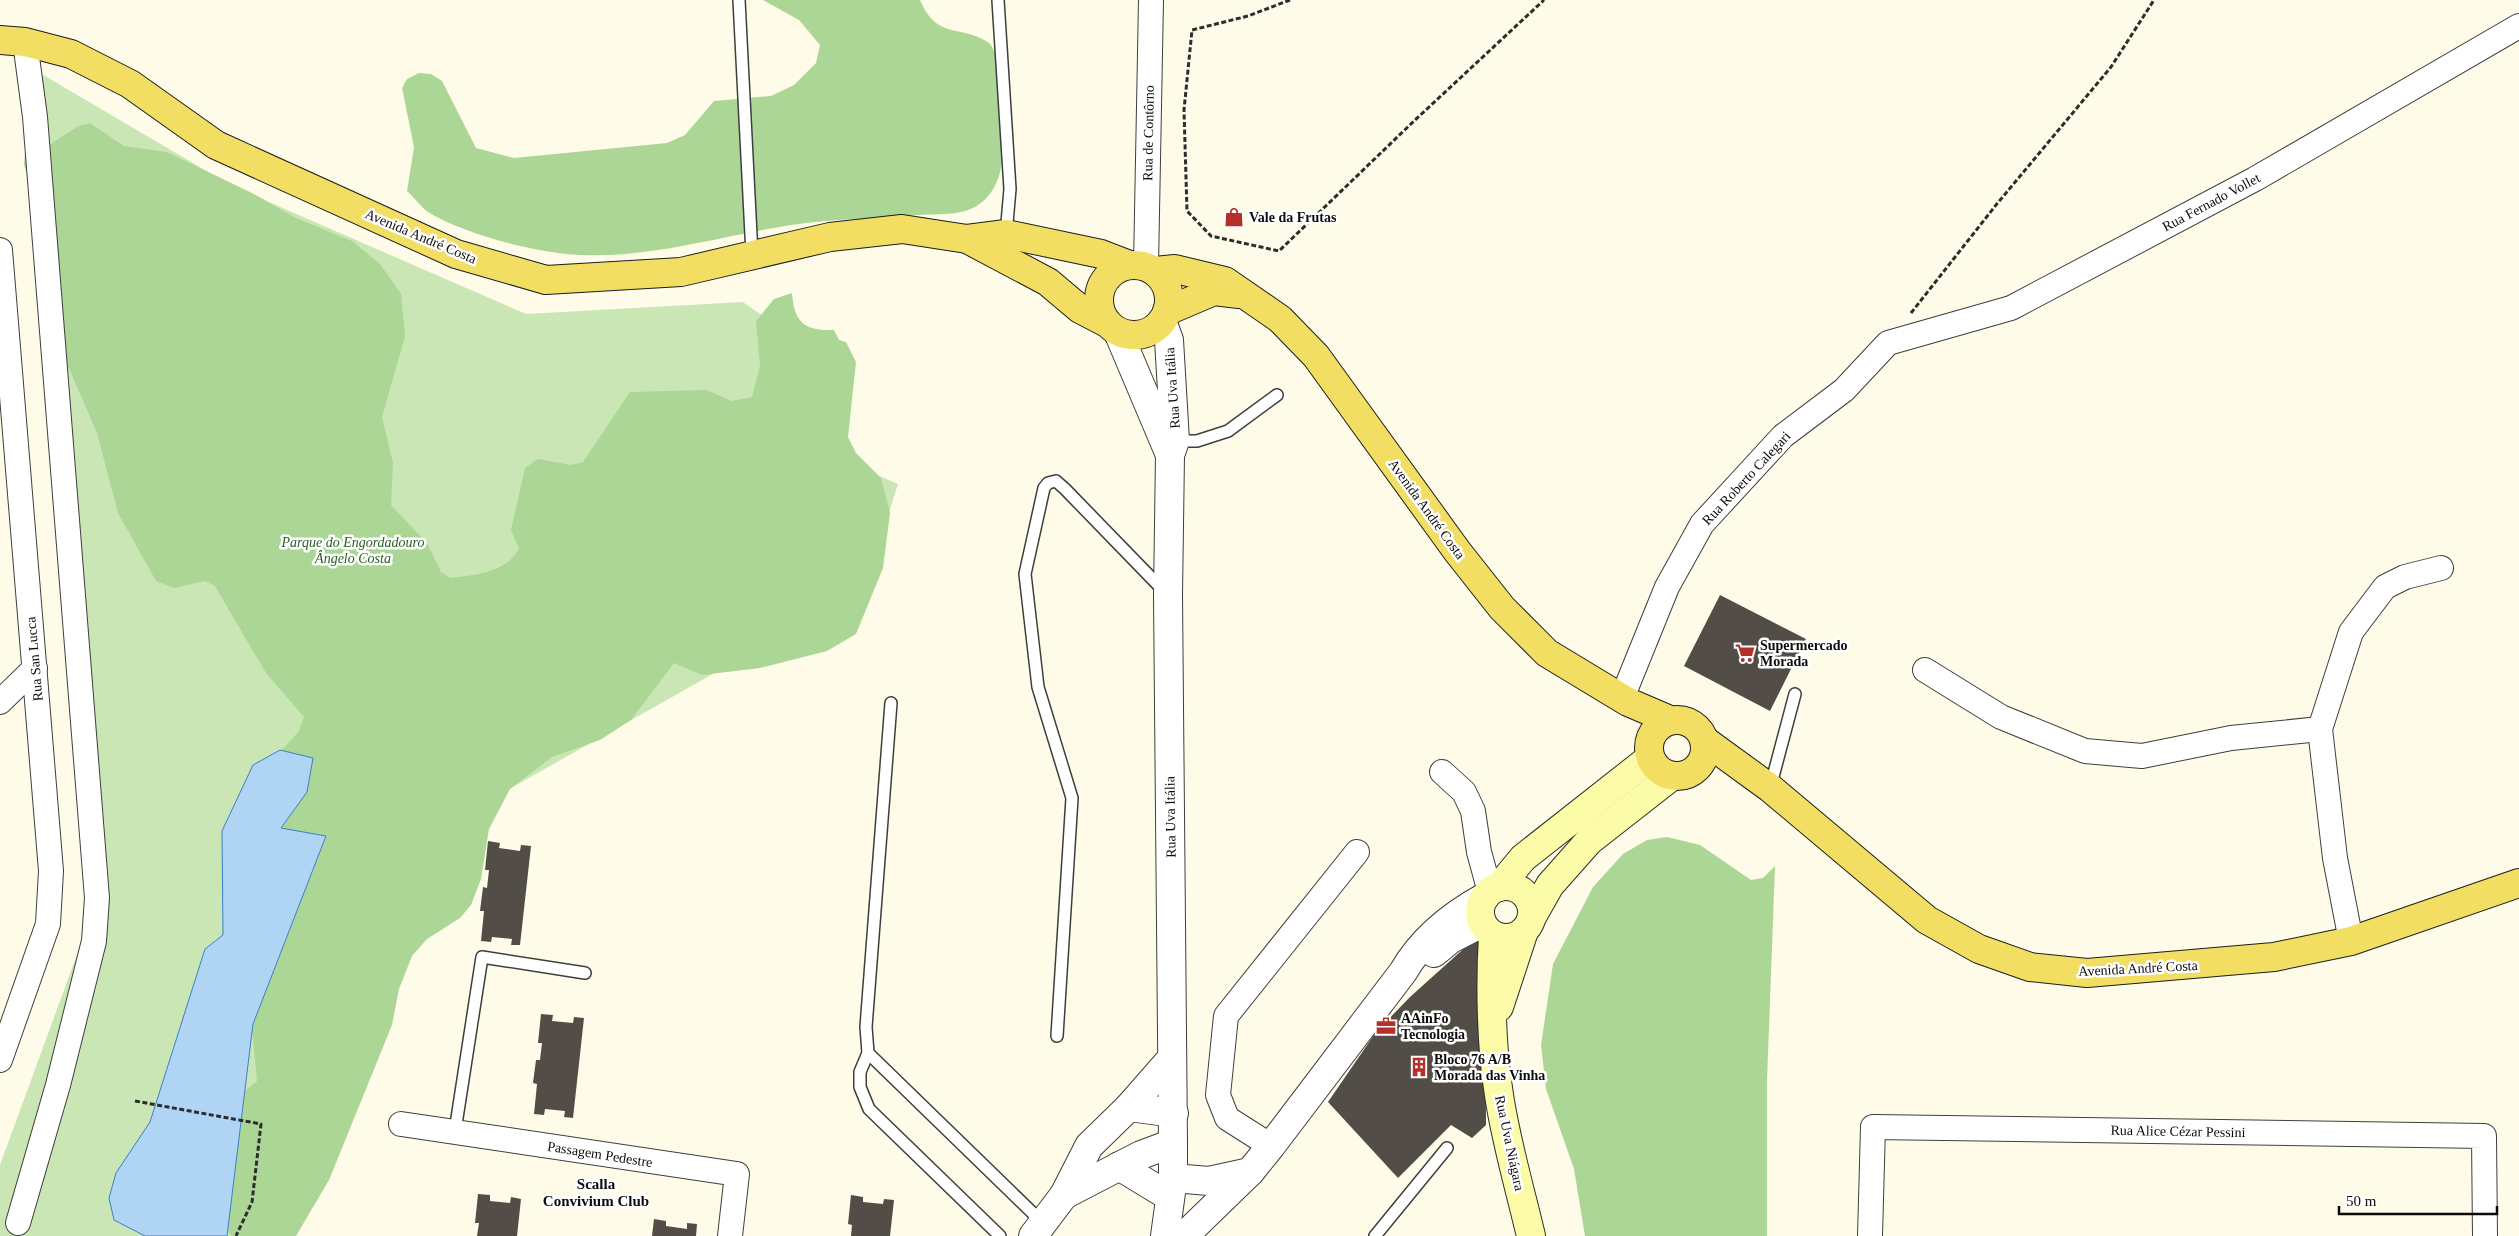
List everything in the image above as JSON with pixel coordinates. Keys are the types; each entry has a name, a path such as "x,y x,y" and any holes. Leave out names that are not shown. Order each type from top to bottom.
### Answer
{"main road":[{"name":"Avenida André Costa","path":"13,41 71,54 130,84 216,145 456,254 546,280 681,272 830,237 902,229 967,239 1006,234 1101,254 1142,267 1175,269 1224,280 1280,318 1316,356 1457,551 1502,608 1547,653 1625,700 1670,720"},
{"name":"Avenida André Costa","path":"967,239 1048,282 1080,309 1112,327"},
{"path":"1142,267 1165,282 1170,296 1165,316 1153,330 1142,335 1130,336 1112,327 1098,305 1100,287 1110,272 1142,267"},
{"name":"Avenida André Costa","path":"1165,316 1214,290 1246,295"},
{"name":"Avenida André Costa","path":"1625,700 1650,749"},
{"path":"1490,907 1523,858 1650,749 1661,724 1670,720 1678,720 1695,726 1704,740 1706,750 1701,764 1690,774 1676,776"},
{"name":"Avenida André Costa","path":"1704,740 1760,781 1927,920 1979,949 2030,966 2087,973 2174,968 2274,958 2351,940 2519,883"},
{"path":"1650,749 1663,773 1676,776 1760,781"},
{"name":"Rua Uva Niágara","path":"1494,1020 1528,924 1550,885 1589,842 1676,776"},
{"path":"1508,886 1524,894 1532,908 1528,924 1509,938 1490,907 1508,886"},
{"name":"Rua Uva Niágara","path":"1490,907 1494,1051 1499,1096 1531,1236"}],"street":[{"name":"Rua de Contôrno","path":"1142,267 1151,0"},
{"name":"Rua Fernado Vollet","path":"1888,343 2011,308 2256,179 2519,26"},
{"path":"13,41 36,126 97,898 94,941 58,1085 18,1223"},
{"name":"Rua San Lucca","path":"0,250 51,871 48,924 0,1060"},
{"name":"Rua Uva Itália","path":"1165,316 1168,340 1168,595 1174,1113 1171,1187 1165,1236"},
{"name":"Rua Uva Itália","path":"1112,327 1169,445"},
{"name":"Rua Roberto Calegari","path":"1625,700 1667,587 1702,524 1783,436 1844,390 1888,343"},
{"path":"2351,940 2335,858 2320,728 2351,632 2385,587 2404,576 2442,568"},
{"path":"0,702 34,668"},
{"path":"1924,670 2001,717 2084,751 2142,756 2231,738 2320,728"},
{"path":"1184,1236 1250,1172 1403,972 1414,953 1456,913 1490,907 1473,811 1464,792 1442,772"},
{"path":"1271,1146 1227,1118 1218,1095 1226,1016 1357,852"},
{"path":"1038,1230 1064,1195 1089,1146 1129,1107 1172,1058"},
{"path":"1129,1107 1174,1113"},
{"name":"Passagem Pedestre","path":"401,1124 455,1130 606,1156 737,1174 730,1236"},
{"name":"Rua Alice Cézar Pessini","path":"1870,1236 1873,1127 2484,1136 2485,1236"},
{"path":"1064,1195 1141,1155 1173,1143"},
{"path":"1119,1166 1171,1187 1250,1172"}],"lane":[{"path":"739,0 752,255"},
{"path":"998,0 1010,189 1006,234"},
{"path":"1169,445 1197,442 1228,431 1277,395"},
{"path":"1057,1036 1072,798 1038,687 1025,574 1044,488 1048,483 1056,481 1065,489 1168,595"},
{"path":"1760,781 1795,694"},
{"path":"891,703 866,1027 868,1053 860,1072 860,1087 869,1108 1000,1236"},
{"path":"455,1130 482,956 585,973"},
{"path":"868,1053 1038,1230"},
{"path":"1375,1236 1447,1148"}],"path":[{"path":"1290,0 1248,16 1192,30 1184,110 1186,211 1211,236 1279,251 1414,121 1544,0"},
{"path":"1888,343 1996,205 2111,67 2154,0"},
{"path":"135,1101 261,1124 252,1202 236,1236"}],"green space":[{"path":"763,0 920,0 927,13 942,27 979,37 989,43 994,51 998,65 1003,129 999,176 990,194 975,207 956,213 807,223 660,250 607,255 580,255 562,254 523,247 462,228 428,212 407,191 414,147 402,88 407,79 419,73 431,74 442,81 476,148 514,158 667,143 685,135 714,101 771,96 794,85 816,63 820,45 799,20"},
{"name":"Parque do Engordadouro Ângelo Costa","path":"28,66 232,186 526,314 743,302 848,376 836,457 898,484 872,566 711,675 382,861 292,1236 0,1236 0,1165 94,908"},
{"name":"Parque do Engordadouro Ângelo Costa","path":"90,123 124,146 167,152 254,194 296,218 352,241 380,264 401,294 405,336 382,417 393,463 391,505 427,543 441,572 450,578 480,574 498,568 513,557 519,549 511,530 525,468 538,459 571,465 583,462 630,392 706,390 732,401 752,397 760,366 756,321 774,299 792,293 795,312 803,323 815,329 834,330 839,340 846,342 856,362 848,437 856,453 881,478 890,513 883,568 856,634 827,651 760,668 702,675 674,663 631,720 600,740 552,757 510,789 489,829 481,879 471,905 460,918 427,939 412,956 399,989 392,1025 329,1180 296,1236 231,1236 201,1178 209,1120 257,1081 249,998 275,758 299,731 304,717 266,673 215,586 205,581 174,588 156,581 118,513 97,433 61,350 46,230 24,165 25,153 48,146 78,126"},
{"path":"1667,837 1700,845 1751,880 1763,878 1775,866 1767,1081 1767,1236 1585,1236 1574,1169 1546,1089 1541,1045 1553,964 1593,887 1623,854 1647,840"}],"water":[{"path":"280,750 313,758 307,792 281,828 326,836 253,1024 227,1236 145,1236 114,1220 109,1198 116,1173 150,1122 205,949 223,935 222,831 253,765"}],"building":[{"name":"Supermercado Morada","path":"1720,595 1806,639 1770,711 1684,666"},
{"path":"488,841 500,843 499,848 520,851 521,845 531,846 520,945 511,945 512,939 492,937 491,942 481,941 484,911 480,911 483,887 487,888 489,870 485,870"},
{"name":"Bloco 76 A/B Morada das Vinha","path":"1480,934 1485,945 1486,1125 1472,1138 1451,1125 1398,1178 1328,1102 1376,1032 1410,997"},
{"path":"541,1014 553,1015 552,1021 573,1023 574,1017 584,1018 573,1118 564,1117 565,1111 545,1109 544,1115 534,1114 537,1084 533,1083 536,1060 540,1060 542,1043 538,1043"},
{"path":"478,1194 490,1195 490,1201 510,1203 511,1197 521,1199 517,1236 477,1236 479,1223 475,1223"},
{"path":"851,1195 863,1197 863,1202 883,1204 884,1199 894,1200 890,1236 851,1236 852,1225 848,1224"},
{"path":"654,1219 666,1221 666,1226 687,1229 687,1223 697,1224 696,1236 652,1236"}],"place":[{"name":"Vale da Frutas","path":"1234,217"},
{"name":"Supermercado Morada","path":"1745,653"},
{"name":"AAinFo Tecnologia","path":"1386,1026"},
{"name":"Bloco 76 A/B Morada das Vinha","path":"1419,1067"}],"district":[{"name":"Scalla Convivium Club","path":"596,1192"}]}
